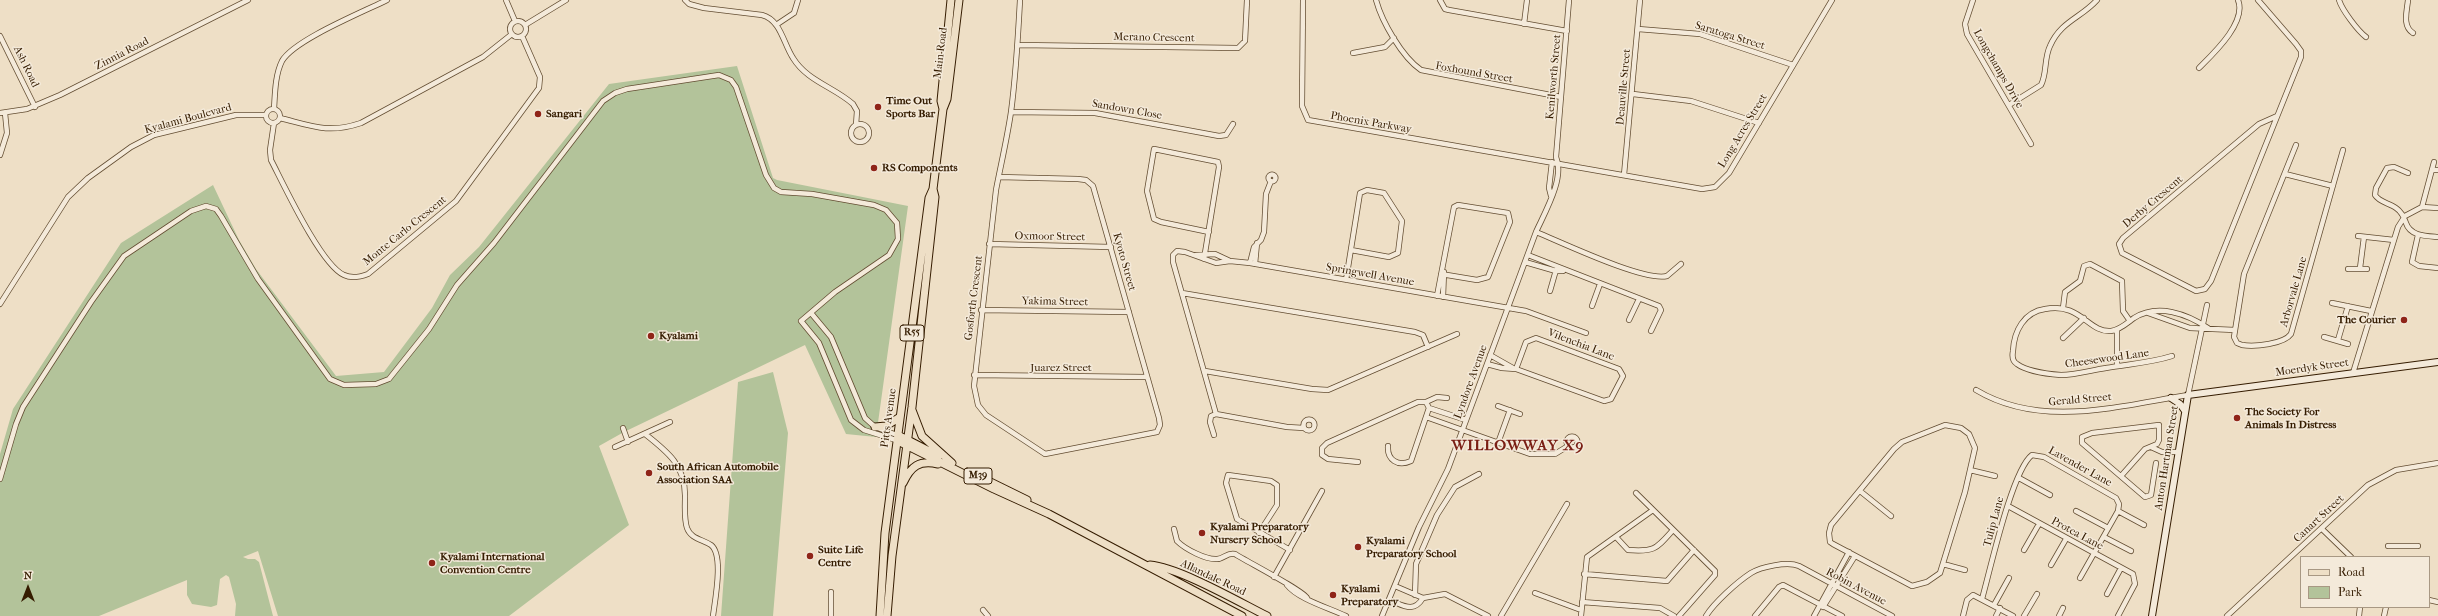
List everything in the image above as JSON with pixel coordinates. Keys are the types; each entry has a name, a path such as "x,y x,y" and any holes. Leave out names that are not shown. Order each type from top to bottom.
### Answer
{"main road":[{"name":"Main Road","path":"943,109 941,101 951,0"},
{"name":"Main Road","path":"929,225 935,197 933,189 943,109 947,99 959,0"},
{"name":"Pitts Avenue","path":"887,616 889,584 900,488 912,407 929,225"},
{"name":"Pitts Avenue","path":"880,616 883,550 897,438 929,225"},
{"path":"912,407 922,436 951,465"},
{"path":"875,427 886,426 900,417"},
{"name":"Allandale Road","path":"897,438 1150,565 1159,566 1202,584 1266,616"},
{"path":"900,488 908,472 918,463 929,462 951,465"},
{"name":"Allandale Road","path":"1150,565 1154,570 1242,616"}],"street":[{"name":"Zinnia Road","path":"3,113 35,107 248,0"},
{"path":"274,109 279,68 290,51 304,41 387,0"},
{"path":"506,0 515,21"},
{"path":"525,25 566,0"},
{"path":"685,0 704,8 762,15 772,19 798,66 812,78 853,104 857,111 856,125"},
{"path":"776,25 791,17 796,9 798,0"},
{"name":"Gosforth Crescent","path":"1020,0 1018,45 1011,112 999,177 981,310 974,375 975,398 981,410 1045,454 1154,434"},
{"name":"Merano Crescent","path":"1018,45 1238,48 1245,41 1247,0"},
{"name":"Phoenix Parkway","path":"1303,0 1302,106 1308,120 1552,162"},
{"name":"Foxhound Street","path":"1376,0 1384,22 1412,64 1428,73 1561,97"},
{"path":"1440,0 1445,9 1449,10 1567,31"},
{"path":"1524,24 1527,0"},
{"name":"Kenilworth Street","path":"1556,157 1569,0"},
{"name":"Deauville Street","path":"1624,176 1633,94 1640,0"},
{"path":"1824,0 1831,1"},
{"name":"Longchamps Drive","path":"1973,0 1966,24 1967,34 2031,144"},
{"path":"2009,105 2041,85 2045,57 2054,38 2067,22 2097,0"},
{"path":"2199,68 2211,56 2235,26 2240,14 2238,0"},
{"name":"Derby Crescent","path":"2258,0 2301,51 2299,64 2276,116 2208,287 2196,291 2122,253 2119,246 2123,238 2259,124 2276,116"},
{"path":"2338,0 2352,19 2357,30 2366,37"},
{"path":"2408,0 2406,24 2408,30 2413,32"},
{"name":"Long Acres Street","path":"1552,162 1702,189 1715,187 1723,182 1729,173 1831,1"},
{"path":"515,21 521,21 525,25 526,31 522,36 518,37 512,34 510,26 515,21"},
{"name":"Saratoga Street","path":"1638,29 1700,34 1792,65"},
{"path":"280,118 331,130 341,129 361,123 483,57 512,34"},
{"name":"Ash Road","path":"0,36 35,107"},
{"name":"Monte Carlo Crescent","path":"274,123 270,150 271,160 326,259 346,276 357,277 368,274 456,201 539,88 540,77 522,36"},
{"path":"1353,53 1385,46 1394,38"},
{"path":"0,479 16,424 23,407 108,277 133,249 191,211 206,206 218,212 258,279 330,379 344,385 382,383 390,379 398,369 429,329 457,285 494,243 599,105 610,95 627,89 712,76 725,77 736,87 766,175 774,188 781,192 812,194 874,205 886,210 894,218 898,229 898,239 889,255 847,283 801,321 819,343 851,420 864,430 897,438"},
{"path":"1633,94 1691,101 1759,123"},
{"path":"274,109 279,112 280,118 274,123 268,121 266,115 268,110 274,109"},
{"name":"Sandown Close","path":"1011,112 1095,113 1219,136 1226,135 1233,124"},
{"path":"0,154 7,133 3,113"},
{"name":"Kyalami Boulevard","path":"0,304 68,198 88,178 131,148 154,135 236,115 266,115"},
{"path":"2147,313 2201,330 2208,328 2235,330 2244,274 2296,145"},
{"path":"1204,259 1206,254 1209,232 1218,162 1154,149 1147,191 1154,219 1161,222 1209,232"},
{"name":"Arborvale Lane","path":"2235,330 2235,340 2245,346 2284,340 2292,334 2343,150"},
{"path":"1552,162 1556,157 1559,163"},
{"name":"Lyndore Avenue","path":"1551,196 1549,188 1552,162"},
{"path":"2422,207 2434,162"},
{"name":"Lyndore Avenue","path":"1382,616 1419,527 1442,483 1464,428 1536,232 1551,196 1556,189 1559,163"},
{"path":"2408,173 2394,167 2387,168 2375,193 2379,199 2397,208 2405,216 2408,227 2418,235 2438,237"},
{"path":"2432,170 2438,170"},
{"path":"2285,174 2333,186"},
{"name":"Kyoto Street","path":"999,177 1078,179 1089,182 1094,190 1160,425 1154,434"},
{"path":"1253,264 1254,247 1261,240 1265,227 1266,194 1271,181"},
{"path":"1346,280 1360,193 1367,190 1385,194 1402,221 1398,253 1389,257 1351,250"},
{"path":"1437,296 1443,273 1455,206 1505,211 1510,214 1510,222 1488,277 1476,280 1443,273"},
{"path":"2353,373 2399,224 2405,216 2422,207 2438,208"},
{"path":"1536,232 1619,266 1652,276 1667,276 1681,264"},
{"path":"2418,235 2412,262 2419,266 2438,268"},
{"path":"2358,236 2394,240"},
{"path":"2360,268 2364,237"},
{"name":"Oxmoor Street","path":"989,244 1111,247"},
{"path":"1216,414 1182,293 1173,255 1181,251 1216,263 1230,261"},
{"path":"1195,255 1218,255 1230,261"},
{"path":"1528,256 1557,269 1661,307 1651,331"},
{"name":"Springwell Avenue","path":"1230,261 1533,313 1586,333"},
{"path":"1525,262 1557,269"},
{"path":"2130,321 2123,311 2122,281 2090,264 2084,266 2080,281 2065,292 2062,308 2084,318 2103,331 2117,330 2130,321 2147,313 2165,310 2202,324 2208,328"},
{"path":"1550,291 1557,269"},
{"path":"2348,269 2367,269"},
{"path":"1443,273 1443,297"},
{"path":"1592,306 1600,284"},
{"path":"1182,293 1415,332 1423,335 1428,347"},
{"path":"1629,320 1639,299"},
{"path":"2332,303 2371,311"},
{"name":"Anton Hartman Street","path":"2152,616 2185,411 2207,305"},
{"path":"2338,340 2348,306"},
{"name":"Cheesewood Lane","path":"2062,308 2036,311 2023,322 2014,338 2012,354 2015,363 2037,371 2062,375 2150,362 2172,356"},
{"name":"Yakima Street","path":"981,310 1129,312"},
{"path":"2163,319 2165,310"},
{"path":"812,313 831,337 860,410 868,422 897,438"},
{"path":"2182,325 2185,317"},
{"path":"2063,338 2084,318"},
{"path":"2117,330 2117,366"},
{"path":"1205,371 1322,390 1333,388 1457,334"},
{"path":"2324,337 2348,344"},
{"name":"Vilenchia Lane","path":"1490,355 1515,369 1604,401 1611,398 1623,376 1619,369 1536,338 1526,342 1515,369"},
{"name":"Moerdyk Street","path":"2188,395 2438,362"},
{"name":"Vilenchia Lane","path":"1487,364 1502,368 1515,369"},
{"name":"Juarez Street","path":"974,375 1147,377"},
{"name":"Gerald Street","path":"1976,390 2008,405 2046,413 2098,409 2188,395"},
{"path":"1358,462 1328,459 1322,455 1322,448 1327,443 1418,402 1426,402 1437,397 1447,398"},
{"path":"2171,398 2180,404 2185,411"},
{"path":"1388,446 1388,456 1392,460 1405,463 1410,461 1429,408 1426,402"},
{"path":"1498,406 1520,414"},
{"path":"1429,408 1466,420"},
{"path":"1498,443 1510,410"},
{"path":"1214,435 1209,420 1211,416 1216,414 1287,427 1304,428"},
{"path":"1426,417 1464,428 1498,443 1530,454 1543,456 1559,453 1568,446"},
{"path":"615,447 670,422"},
{"path":"2121,476 2145,449 2157,444 2160,429 2157,424 2089,433 2082,437 2082,443 2145,497 2148,497 2156,463"},
{"path":"1945,425 1961,428 1974,442 1975,448 1970,470 1943,564 1940,573 1933,579 1912,586 1830,542 1828,533 1831,525 1860,491 1902,442 1945,425"},
{"path":"623,428 628,442"},
{"path":"645,434 673,457 682,471 686,489 687,530 692,536 711,545 717,554 713,616"},
{"path":"2151,447 2162,452 2178,452"},
{"name":"Tulip Lane","path":"1982,599 2013,489 2028,460 2034,455"},
{"name":"Lavender Lane","path":"2034,455 2044,457 2116,498 2119,504 2118,511"},
{"name":"Canart Street","path":"2227,616 2376,480 2404,468 2438,463"},
{"path":"1970,470 1995,476"},
{"path":"1415,595 1416,564 1435,520 1455,487 1479,474"},
{"path":"1259,532 1277,505 1277,485 1271,481 1228,475 1226,483 1236,517 1259,532 1290,550"},
{"path":"2020,478 2050,495"},
{"path":"1274,577 1322,491"},
{"path":"1860,491 1891,516"},
{"path":"1636,493 1714,569 1715,573 1679,616"},
{"path":"1501,616 1567,504"},
{"name":"Protea Lane","path":"2008,506 2066,539 2132,573 2136,579 2118,616"},
{"path":"1581,616 1584,574 1587,557 1653,510"},
{"path":"2076,511 2108,528"},
{"path":"2080,578 2118,511 2144,525"},
{"path":"2024,550 2039,524"},
{"path":"1174,529 1177,541 1192,550 1214,559 1220,559 1229,554 1235,554 1287,585 1300,590 1307,598 1345,616"},
{"path":"2322,529 2350,556"},
{"path":"1616,537 1628,550 1649,551 1657,548 1673,530"},
{"path":"2104,537 2130,551"},
{"path":"2051,565 2066,539"},
{"path":"2388,546 2418,546"},
{"path":"1584,574 1667,581 1694,550"},
{"path":"1822,605 1849,552"},
{"path":"1814,616 1837,588 1855,556"},
{"name":"Robin Avenue","path":"1706,616 1713,606 1750,574 1770,567 1796,564 1837,588 1892,616"},
{"path":"1943,564 1966,570"},
{"path":"2107,594 2121,568"},
{"path":"1994,605 2009,578"},
{"path":"1755,616 1779,587 1785,585 1842,616"},
{"path":"1395,586 1423,598 1445,594 1488,616"},
{"path":"831,592 831,616"},
{"path":"1535,593 1582,610"},
{"path":"2024,616 2037,594"},
{"path":"1963,616 1969,597 1975,595 2013,616"},
{"path":"1389,600 1412,608 1418,606 1423,598"},
{"path":"1582,602 1660,608 1674,616"},
{"path":"1996,616 2000,608"},
{"path":"2059,616 2063,608"},
{"path":"983,610 988,616"}],"green space":[{"name":"Kyalami","path":"737,66 773,178 908,206 876,437 846,434 805,345 624,432 599,446 629,525 509,616 278,616 258,551 243,557 255,559 259,562 273,616 235,616 236,604 229,577 226,575 220,579 217,605 211,607 192,604 187,595 187,580 99,616 0,616 0,454 13,409 121,243 213,185 239,240 256,269 336,376 384,372 432,308 450,275 479,247 609,84"},
{"path":"773,372 788,433 773,616 721,616 738,382"}],"place":[{"name":"Time Out Sports Bar","path":"878,107"},
{"name":"Sangari","path":"538,114"},
{"name":"RS Components","path":"874,168"},
{"name":"The Courier","path":"2404,320"},
{"name":"Kyalami","path":"651,336"},
{"name":"The Society For Animals In Distress","path":"2237,418"},
{"name":"South African Automobile Association SAA","path":"649,473"},
{"name":"Kyalami Preparatory Nursery School","path":"1202,533"},
{"name":"Kyalami Preparatory School","path":"1358,547"},
{"name":"Suite Life Centre","path":"810,556"},
{"name":"Kyalami International Convention Centre","path":"432,563"},
{"name":"Kyalami Preparatory","path":"1333,595"}],"district":[{"name":"WILLOWWAY X9","path":"1518,446"}]}
